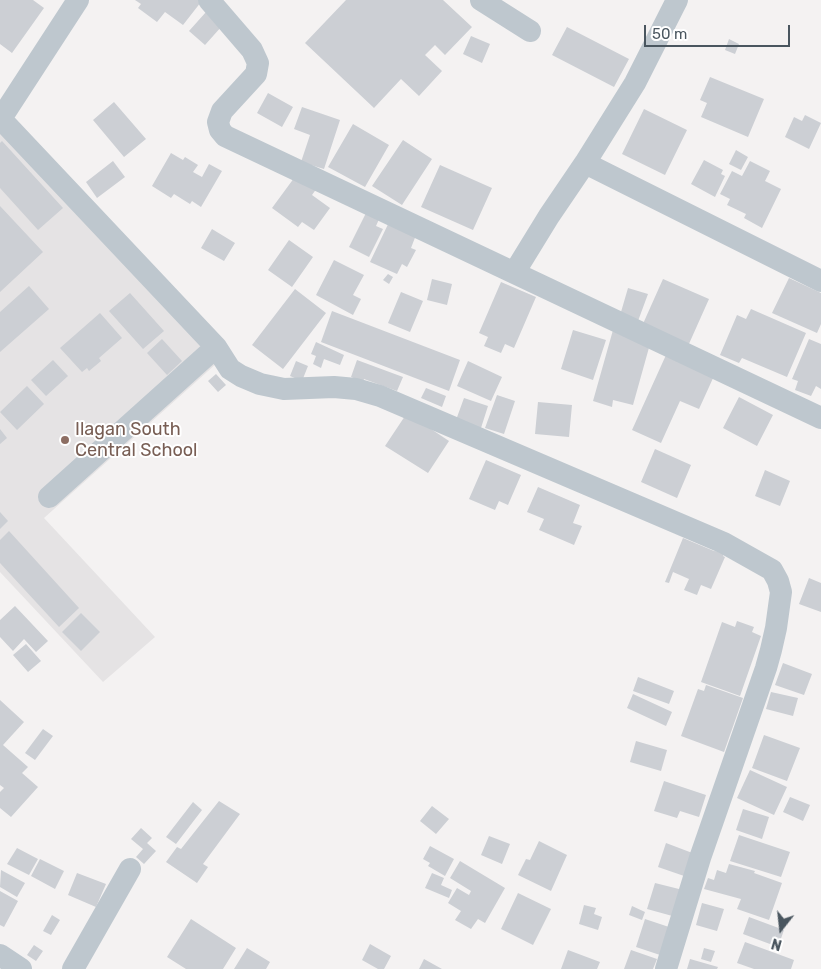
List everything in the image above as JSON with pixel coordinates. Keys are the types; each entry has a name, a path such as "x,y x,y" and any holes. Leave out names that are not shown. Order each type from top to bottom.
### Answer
{"street":[{"path":"78,0 2,109 216,347 230,369 260,384 284,389 334,387 356,389 380,396 717,540 772,570 778,581 780,603 771,650 700,858 666,969"},
{"path":"209,0 252,50 258,63 256,74 222,111 218,122 220,130 225,136 821,418"},
{"path":"481,0 530,31"},
{"path":"514,273 548,216 585,163 634,83 677,0"},
{"path":"585,163 821,281"},
{"path":"49,497 216,347"},
{"path":"73,969 130,869"},
{"path":"0,955 22,969"}],"shaded area":[{"name":"Ilagan South Central School","path":"0,126 217,363 44,518 155,637 103,682 0,572"}],"building":[{"path":"0,0 33,0 44,8 12,53 0,44"},
{"path":"135,0 199,0 201,2 183,25 165,12 157,22 138,8 141,4"},
{"path":"346,0 443,0 472,27 445,55 435,45 425,55 442,71 419,96 401,79 374,108 305,43"},
{"path":"206,12 222,26 205,45 189,31"},
{"path":"567,27 629,59 614,87 552,55"},
{"path":"471,36 490,44 482,63 463,54"},
{"path":"729,39 739,44 735,54 725,50"},
{"path":"710,77 764,99 748,137 701,117 707,103 700,100"},
{"path":"268,93 293,107 282,127 257,113"},
{"path":"114,102 146,139 124,157 93,120"},
{"path":"302,107 340,120 324,169 301,162 310,135 294,129"},
{"path":"644,109 687,130 665,175 622,154"},
{"path":"805,115 821,123 809,149 785,137 794,117 802,121"},
{"path":"353,124 389,145 365,187 328,167"},
{"path":"403,140 432,159 402,205 372,186"},
{"path":"2,141 63,208 38,230 0,188 0,143"},
{"path":"736,150 748,157 741,170 729,164"},
{"path":"171,153 183,160 185,157 198,165 193,172 202,177 209,164 222,171 201,207 192,201 190,204 174,194 171,198 152,186"},
{"path":"704,160 723,170 721,174 725,176 715,197 691,184"},
{"path":"113,161 125,177 97,198 86,182"},
{"path":"750,161 770,171 765,181 781,189 762,228 744,218 746,214 727,205 730,199 720,194 732,171 742,176"},
{"path":"440,165 492,188 473,230 421,207"},
{"path":"297,174 317,188 312,195 330,208 314,230 302,222 298,227 272,208"},
{"path":"0,206 43,252 0,292"},
{"path":"367,211 380,217 376,226 383,229 369,257 349,247"},
{"path":"391,218 416,235 411,248 416,250 407,267 402,264 397,274 370,262"},
{"path":"212,229 235,243 224,261 201,248"},
{"path":"289,240 313,257 292,287 268,270"},
{"path":"334,260 364,275 353,295 361,299 353,315 316,295"},
{"path":"388,274 393,277 389,284 383,280"},
{"path":"789,278 821,293 821,324 817,333 772,313"},
{"path":"432,279 452,284 447,305 427,300"},
{"path":"663,279 709,299 688,346 642,326"},
{"path":"501,282 536,297 514,348 505,344 501,353 484,346 488,337 479,333"},
{"path":"29,286 49,309 0,352 0,312"},
{"path":"628,288 648,294 638,321 621,312"},
{"path":"295,289 326,313 283,369 252,345"},
{"path":"401,292 423,301 410,332 388,323"},
{"path":"130,293 164,331 143,349 109,311"},
{"path":"751,309 806,333 787,377 742,358 739,363 720,355 737,315 746,319"},
{"path":"332,311 460,360 449,391 321,342"},
{"path":"100,313 122,338 99,358 101,361 89,371 87,368 82,372 60,348"},
{"path":"573,330 606,340 593,380 561,369"},
{"path":"613,330 650,344 633,405 613,400 612,407 593,401"},
{"path":"162,339 182,361 167,375 147,353"},
{"path":"809,339 821,344 821,389 816,386 811,396 795,390 798,381 792,379"},
{"path":"316,342 344,355 340,365 324,359 321,368 313,364 316,356 311,354"},
{"path":"666,355 714,376 699,409 680,401 661,443 632,430"},
{"path":"53,360 68,376 46,396 31,380"},
{"path":"357,360 403,377 397,391 364,379 363,382 351,377"},
{"path":"296,361 308,366 302,381 290,376"},
{"path":"468,361 502,377 491,401 457,386"},
{"path":"216,374 226,385 218,392 208,381"},
{"path":"27,386 44,404 17,430 0,412"},
{"path":"426,388 446,396 442,407 421,398"},
{"path":"497,395 515,401 504,434 485,428"},
{"path":"739,397 773,415 757,446 723,428"},
{"path":"464,398 488,406 481,428 456,420"},
{"path":"538,402 572,405 569,437 535,434"},
{"path":"407,413 449,441 428,473 385,446"},
{"path":"0,429 7,438 0,444"},
{"path":"655,449 691,465 677,498 641,482"},
{"path":"486,460 521,475 508,505 499,501 495,510 469,499"},
{"path":"765,470 790,481 780,506 755,496"},
{"path":"538,487 580,505 573,523 582,526 574,545 539,530 544,519 527,512"},
{"path":"0,512 8,521 0,529"},
{"path":"9,531 79,608 59,627 0,563 0,540"},
{"path":"683,538 714,551 725,552 723,556 725,557 711,589 701,585 697,595 684,590 689,579 673,572 669,583 665,582"},
{"path":"809,578 821,583 821,612 799,604"},
{"path":"15,606 48,641 36,652 24,639 13,651 0,637 0,620"},
{"path":"81,613 100,632 81,651 62,632"},
{"path":"737,621 754,627 752,632 761,636 740,696 701,682 722,622 735,627"},
{"path":"26,644 41,661 28,672 13,655"},
{"path":"783,663 812,674 804,695 775,685"},
{"path":"638,677 674,691 669,704 633,691"},
{"path":"706,685 743,698 724,752 681,736 698,689 704,691"},
{"path":"771,692 798,698 793,716 766,709"},
{"path":"633,694 672,712 666,726 627,708"},
{"path":"0,700 24,722 3,745 28,767 22,773 38,787 11,817 0,808 0,792 4,788 0,785"},
{"path":"43,729 53,736 35,760 25,753"},
{"path":"764,735 800,748 787,781 752,768"},
{"path":"636,741 667,750 661,771 630,762"},
{"path":"750,770 787,787 774,815 737,798"},
{"path":"664,781 706,795 699,817 680,811 677,818 654,811"},
{"path":"790,797 810,805 803,821 783,812"},
{"path":"219,801 240,814 203,864 208,867 197,883 166,862 177,847 181,849"},
{"path":"193,802 202,810 176,844 166,837"},
{"path":"432,806 449,819 436,834 420,821"},
{"path":"743,809 769,817 762,839 736,830"},
{"path":"141,828 152,838 147,843 156,851 144,864 136,857 143,849 131,839"},
{"path":"739,835 790,852 781,877 730,861"},
{"path":"489,836 510,844 502,864 481,855"},
{"path":"539,841 567,855 551,891 518,875 526,859 530,860"},
{"path":"666,843 695,854 687,877 658,867"},
{"path":"430,846 454,859 445,876 428,866 430,863 423,859"},
{"path":"17,848 38,859 29,875 7,864"},
{"path":"40,859 64,871 55,889 31,876"},
{"path":"460,861 505,888 485,923 478,919 471,929 455,920 461,911 448,903 457,888 469,895 471,891 450,878"},
{"path":"729,864 755,871 754,873 782,883 769,920 737,909 741,899 704,889 708,878 714,880 717,870 726,873"},
{"path":"1,870 25,883 17,897 0,887"},
{"path":"77,873 106,884 96,907 68,895"},
{"path":"432,873 444,878 441,885 452,890 449,898 425,888"},
{"path":"655,883 683,890 676,917 647,909"},
{"path":"0,891 18,901 4,927 0,925"},
{"path":"518,893 551,909 533,945 501,929"},
{"path":"702,903 724,909 717,931 696,925"},
{"path":"584,905 596,908 594,914 602,917 598,930 579,924"},
{"path":"632,906 645,912 642,920 629,915"},
{"path":"52,915 60,920 51,935 43,931"},
{"path":"749,917 784,930 778,947 743,934"},
{"path":"191,919 236,948 223,969 186,969 167,957"},
{"path":"645,919 669,927 660,955 636,947"},
{"path":"745,942 794,960 791,969 754,969 737,963"},
{"path":"370,944 391,956 384,969 378,969 362,960"},
{"path":"34,945 43,951 36,961 27,955"},
{"path":"247,948 270,962 266,969 234,969"},
{"path":"704,948 715,951 711,962 701,959"},
{"path":"568,950 600,962 597,969 561,969"},
{"path":"631,950 657,959 653,969 624,969"},
{"path":"424,959 442,969 419,969"},
{"path":"690,959 718,967 717,969 687,969"}],"place":[{"name":"Ilagan South Central School","path":"65,440"}]}
